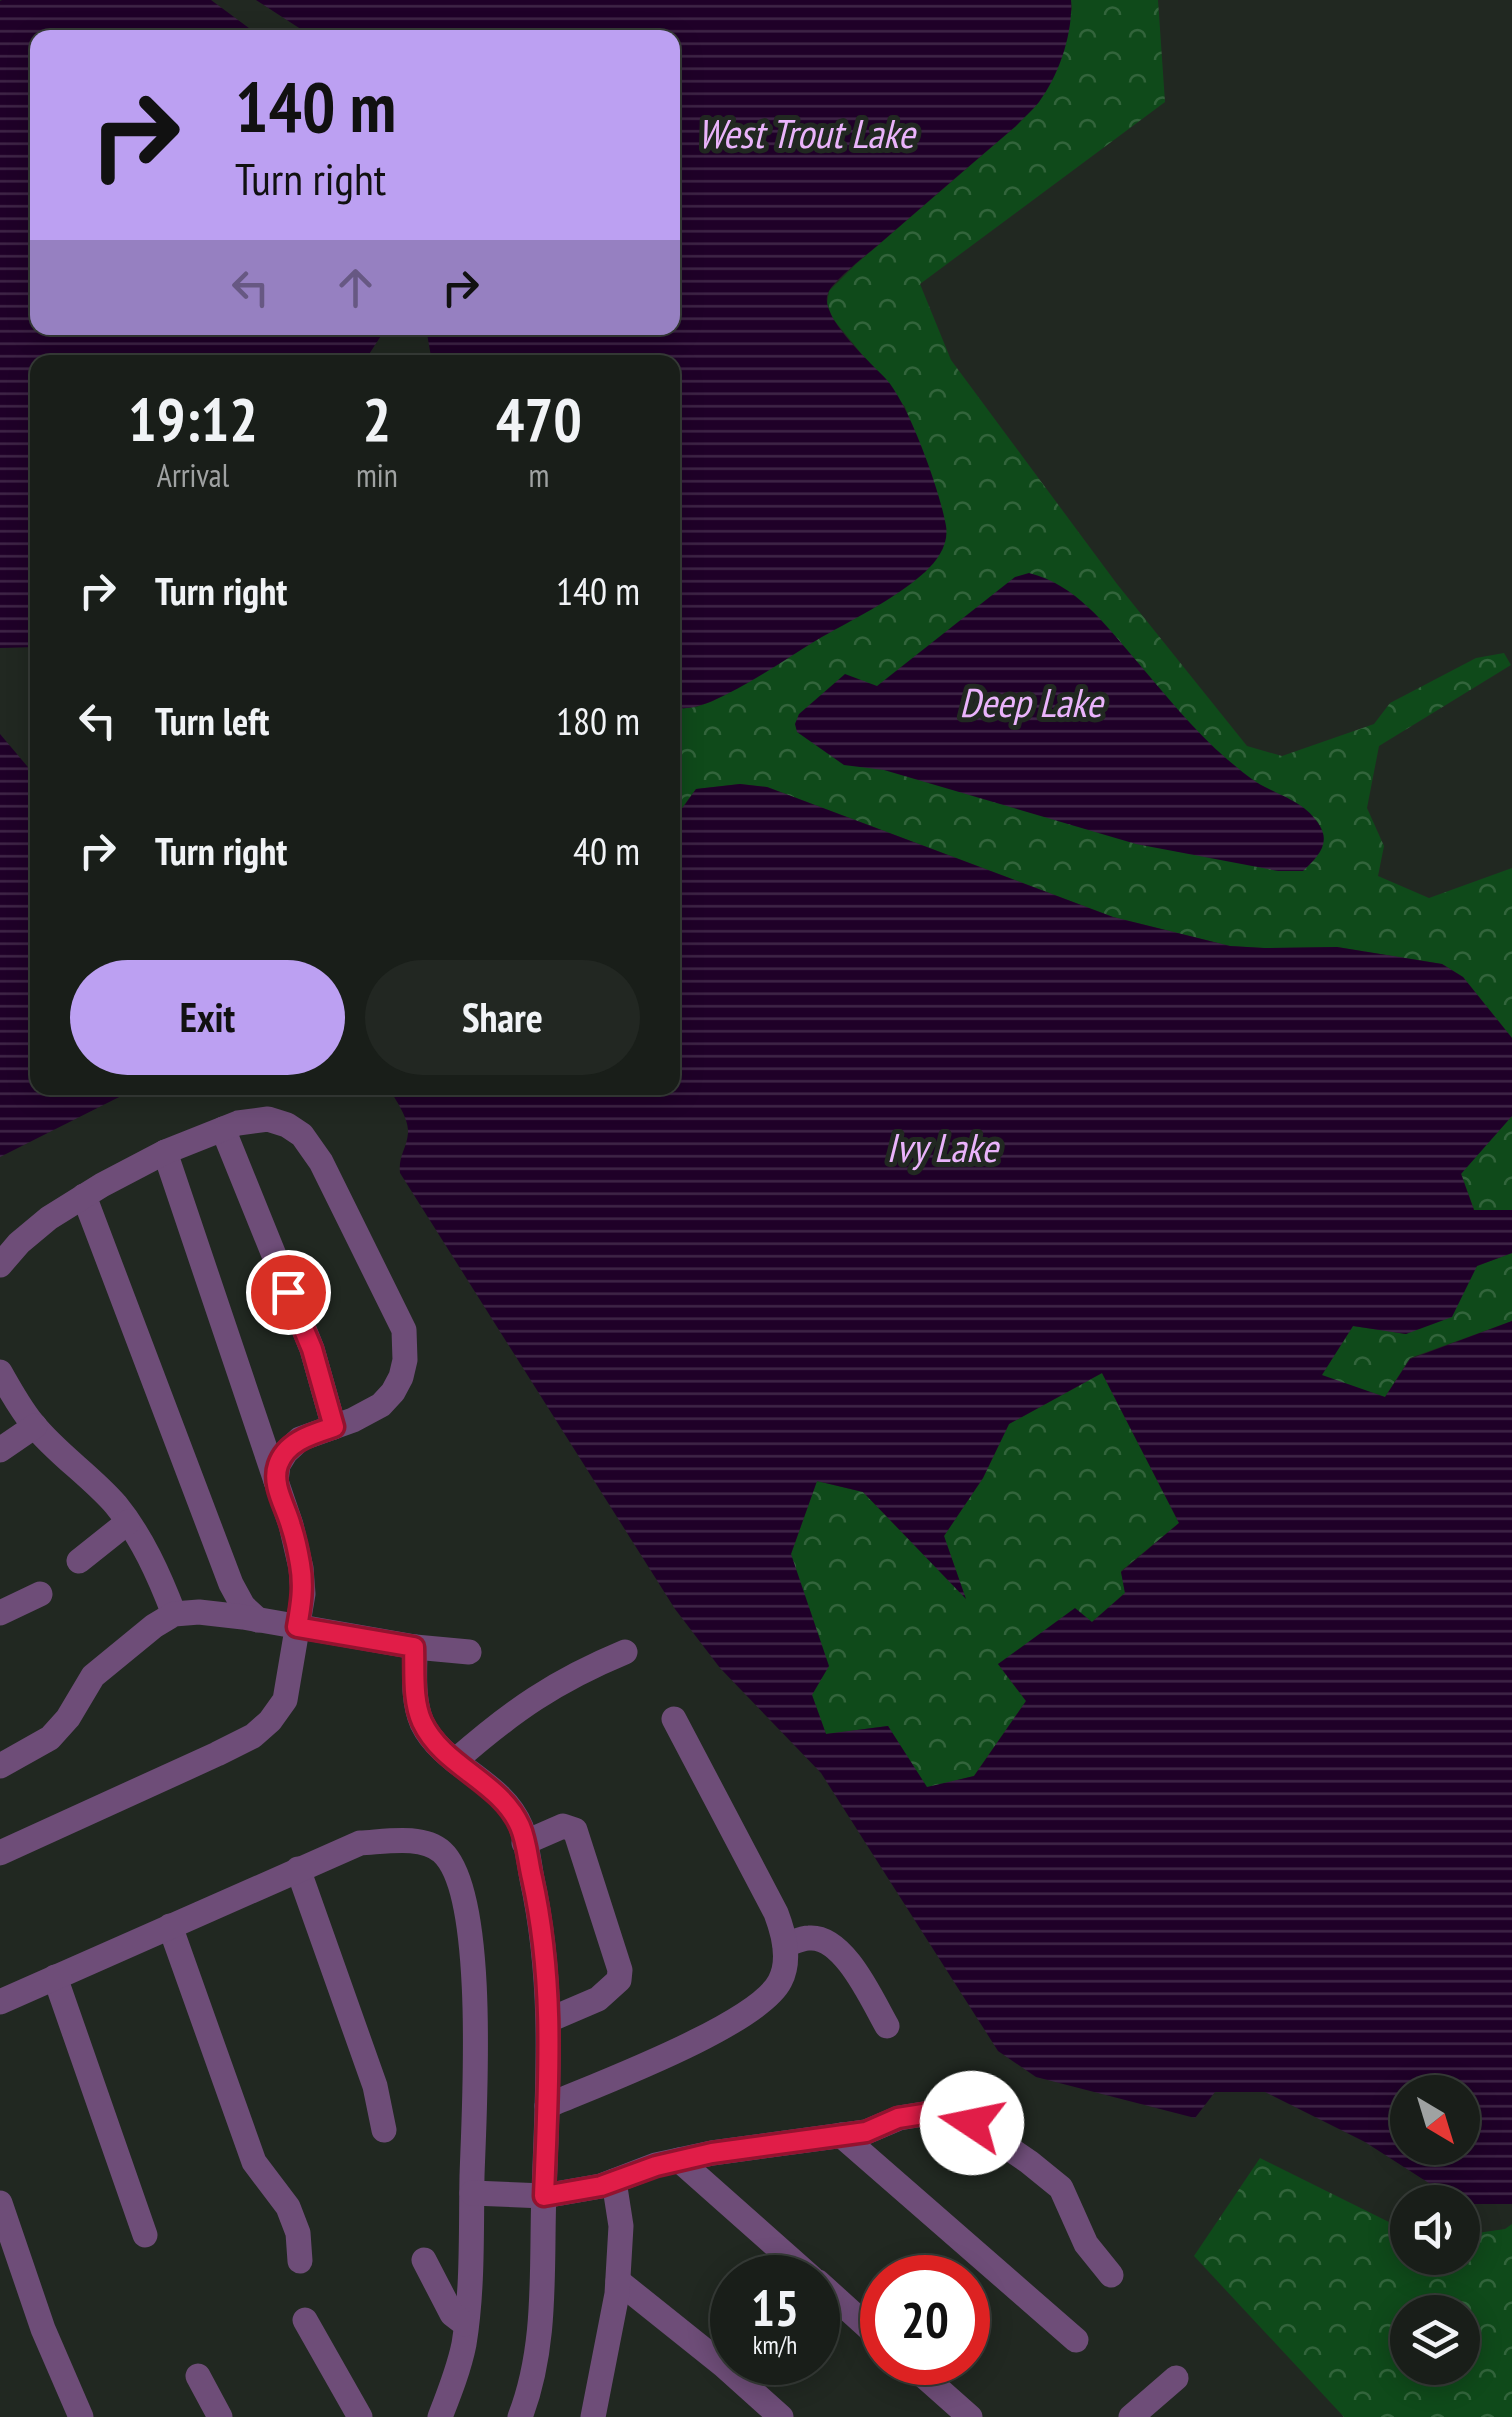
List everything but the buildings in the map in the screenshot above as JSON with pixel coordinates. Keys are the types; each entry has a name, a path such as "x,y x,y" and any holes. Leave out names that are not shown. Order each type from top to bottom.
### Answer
{"street":[{"path":"0,1266 50,1218 165,1152 238,1123 268,1119 287,1124 302,1136 321,1162 404,1330 405,1360 393,1392 381,1405 300,1439 278,1465 276,1482"},
{"path":"223,1129 312,1349 334,1427"},
{"path":"0,1853 253,1736 285,1700 303,1594 301,1568 291,1526 165,1152"},
{"path":"84,1196 231,1584 243,1606 258,1620"},
{"path":"0,1372 35,1426 128,1522 148,1554 174,1614"},
{"path":"0,1450 35,1426"},
{"path":"79,1560 128,1522"},
{"path":"0,1613 40,1594"},
{"path":"0,1766 50,1738 68,1718 93,1676 174,1614 199,1612 414,1647 469,1652"},
{"path":"414,1647 416,1700 422,1722 435,1742 494,1790 510,1809 523,1839 540,1912 549,2020 539,2339 520,2417"},
{"path":"455,1760 530,1700 578,1672 625,1652"},
{"path":"547,2106 723,2027 761,2003 780,1981 786,1938 776,1913 674,1719"},
{"path":"523,1839 562,1818"},
{"path":"523,1839 563,1826 575,1830 620,1970 619,1980 598,1999 549,2020"},
{"path":"0,2002 360,1844 398,1841 424,1843 441,1850 454,1868 468,1920 477,2016 464,2346 440,2417"},
{"path":"298,1869 375,2086 384,2130"},
{"path":"170,1926 254,2162 288,2208 298,2232 300,2261"},
{"path":"785,1945 811,1937 832,1944 847,1958 888,2026"},
{"path":"55,1977 145,2235"},
{"path":"472,2193 544,2196 601,2186 679,2160 866,2132 898,2118 936,2112 972,2123 1060,2188 1086,2244 1111,2275"},
{"path":"841,2135 1076,2340"},
{"path":"679,2160 787,2255"},
{"path":"593,2417 618,2280 620,2226 614,2181"},
{"path":"0,2204 43,2330 81,2417"},
{"path":"424,2260 452,2314 466,2324"},
{"path":"618,2280 781,2417"},
{"path":"840,2302 860,2320"},
{"path":"305,2320 360,2417"},
{"path":"198,2376 220,2417"},
{"path":"1132,2417 1176,2378"},
{"path":"934,2385 970,2417"}],"green space":[{"path":"1071,0 1158,0 1165,102 920,284 951,360 1117,584 1247,746 1282,756 1374,724 1390,703 1476,658 1504,653 1511,665 1379,746 1367,808 1384,846 1378,876 1429,898 1512,868 1512,1038 1463,977 1442,964 1337,947 1230,946 1113,917 767,787 740,784 696,789 680,811 680,708 713,701 755,677 897,592 938,557 946,528 905,407 833,319 827,304 829,291 1039,102 1072,9"},
{"path":"1512,1116 1512,1210 1474,1210 1461,1173"},
{"path":"1512,1253 1512,1321 1410,1358 1385,1397 1321,1376 1353,1326 1406,1334 1477,1266"},
{"path":"1102,1373 1179,1523 1121,1571 1125,1593 1092,1622 998,1664 1026,1701 974,1776 927,1788 888,1726 826,1734 812,1695 791,1554 817,1481 863,1492 965,1597 944,1536 983,1478 1009,1424"},
{"path":"1260,2158 1390,2223 1390,2275 1480,2275 1480,2233 1505,2229 1512,2224 1512,2417 1344,2417 1194,2256"}],"water":[{"path":"211,0 252,30 30,30 30,335 381,335 369,355 30,355 30,647 0,648 0,1"},
{"name":"West Trout Lake","path":"256,0 1071,0 1063,54 1036,105 850,268 828,293 827,303 838,326 895,391 922,449 946,526 942,551 934,562 886,601 750,682 705,704 680,708 680,355 431,355 427,335 680,335 680,30 302,30"},
{"name":"Deep Lake","path":"1029,573 1061,586 1088,607 1215,748 1250,778 1295,802 1315,818 1323,833 1323,845 1303,871 1278,871 1136,844 884,770 844,765 797,732 799,714 845,674 877,686 1015,577"},
{"path":"0,734 30,771 30,1095 123,1095 0,1157"},
{"name":"Ivy Lake","path":"740,784 767,787 1113,917 1230,946 1337,947 1442,964 1463,977 1512,1038 1512,1116 1461,1174 1474,1210 1512,1210 1512,1253 1477,1266 1452,1317 1406,1334 1353,1326 1322,1375 1385,1397 1410,1359 1512,1321 1512,2204 1480,2204 1480,2185 1432,2185 1401,2165 1480,2165 1480,2075 1390,2075 1390,2158 1265,2092 1215,2092 1195,2118 1036,2077 998,2051 821,1773 720,1668 675,1609 400,1173 408,1127 393,1095 680,1095 680,811 696,789","holes":["1102,1373 1179,1523 1121,1572 1125,1593 1092,1622 1075,1608 998,1664 1026,1701 974,1776 927,1787 888,1726 826,1734 812,1695 829,1666 791,1554 817,1481 863,1492 966,1599 944,1536 983,1478 1009,1424"]}],"route":[{"path":"288,1292 312,1349 334,1427 300,1439 278,1465 276,1482 301,1568 303,1594 297,1627 414,1647 416,1700 422,1722 435,1742 494,1790 521,1828 540,1912 548,1987 544,2196 601,2186 656,2166 712,2153 866,2132 898,2118 936,2112 972,2123"}]}
